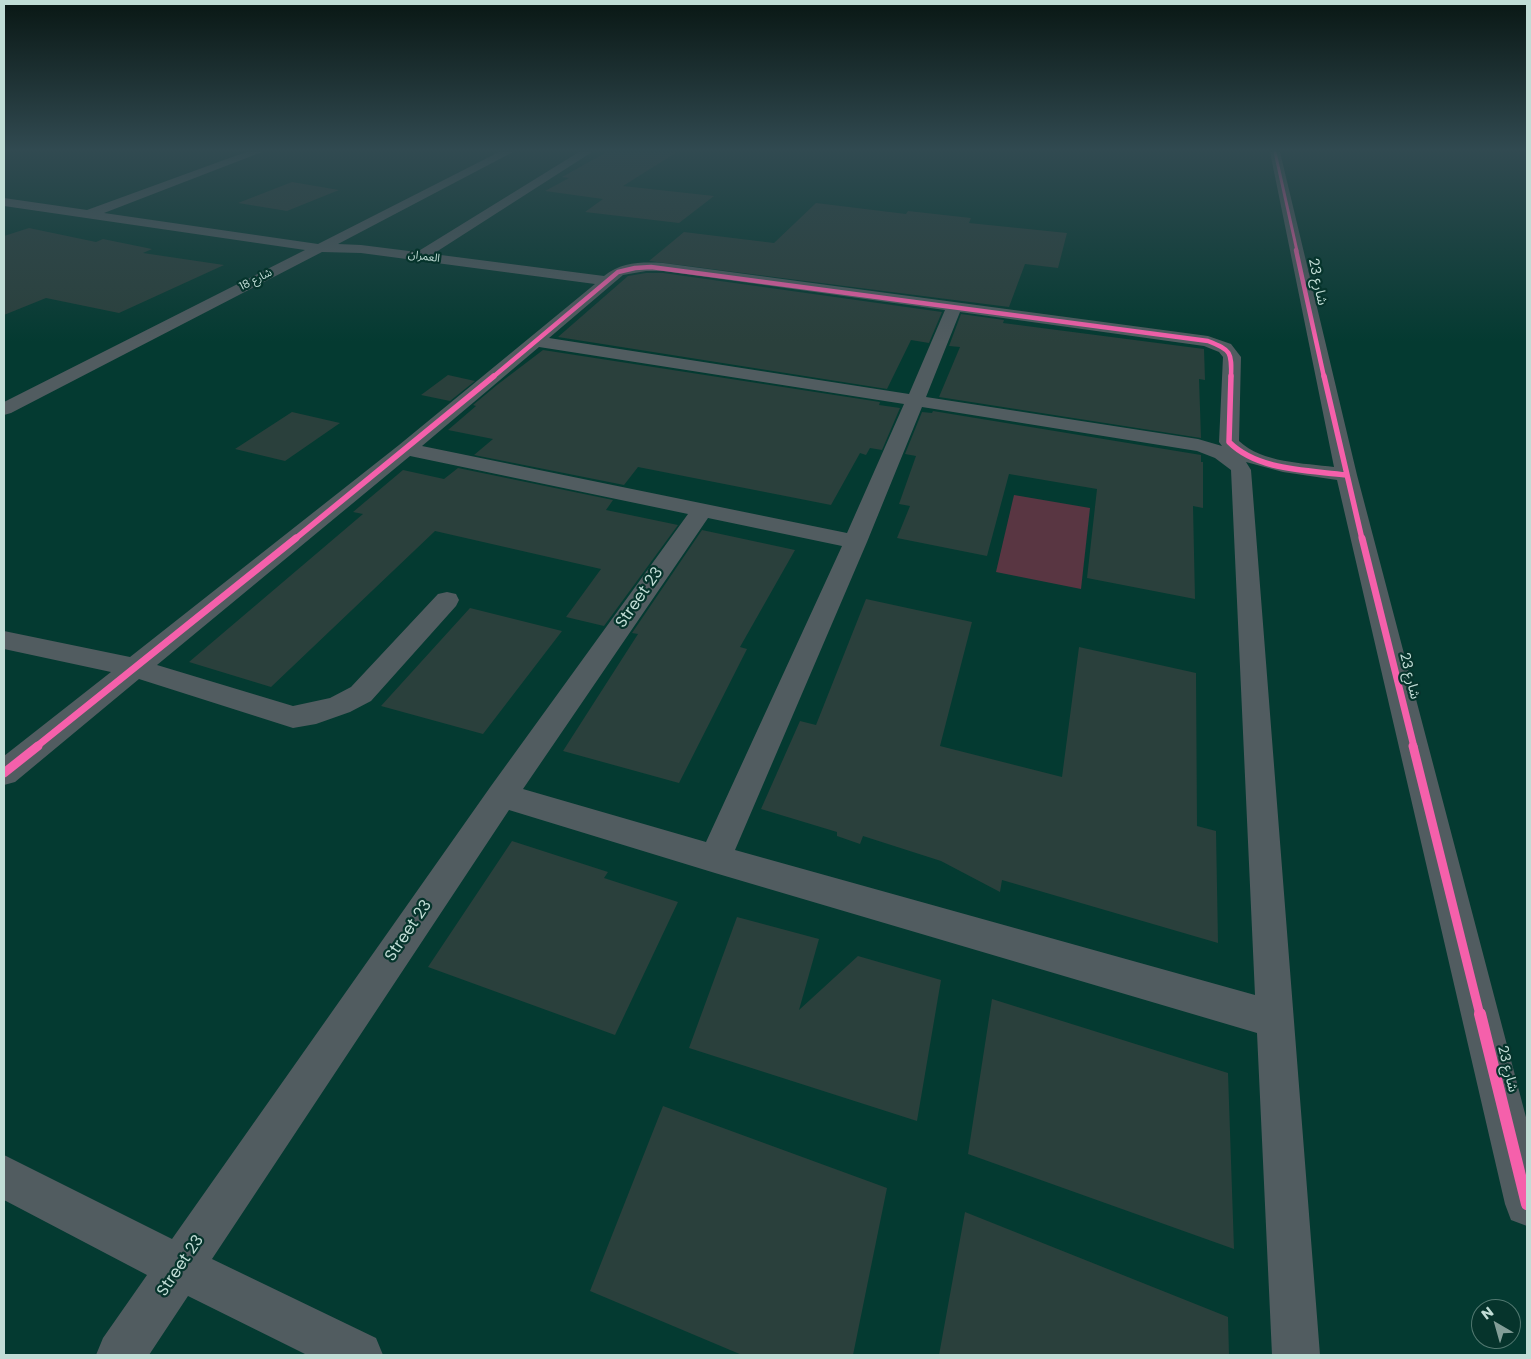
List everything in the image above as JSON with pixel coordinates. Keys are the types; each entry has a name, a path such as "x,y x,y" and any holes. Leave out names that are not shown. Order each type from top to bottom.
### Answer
{"street":[{"name":"العمران","path":"98,215 319,248 361,249 607,281"},
{"name":"شارع 18","path":"4,409 383,215"},
{"path":"419,257 486,215"},
{"name":"شارع 23","path":"1289,215 1346,475 1527,1199"},
{"path":"4,773 406,449 618,272 628,268 642,266 663,267 1198,339 1218,344 1230,353 1232,357 1229,442 1232,447 1243,455 1261,462 1346,475"},
{"path":"715,859 855,542 955,306"},
{"path":"536,341 1198,445 1225,455 1241,470 1296,1355"},
{"path":"406,449 855,542"},
{"name":"Street 23","path":"120,1355 502,795 702,510"},
{"path":"4,640 134,667 293,717 316,713 340,705 361,694 447,600"},
{"path":"502,795 715,859 1276,1020"},
{"path":"4,1177 180,1268 360,1355"}],"shaded area":[{"path":"4,215 1527,215 1527,1355 4,1355"},
{"path":"1014,495 1090,508 1081,589 996,572"}],"building":[{"path":"614,215 689,215 679,223"},
{"path":"803,215 948,215 971,218 969,223 1067,233 1058,268 1025,264 1009,307 649,261 684,232 774,243"},
{"path":"29,228 96,242 103,239 152,249 143,253 224,265 119,313 46,298 4,315 4,236"},
{"path":"663,273 942,312 929,343 911,340 887,389 558,337 628,276"},
{"path":"961,314 1004,320 1003,323 1204,349 1205,380 1199,379 1201,438 939,397 960,347 949,346"},
{"path":"543,350 880,402 879,405 900,408 882,450 870,448 866,455 860,453 831,505 638,467 624,485 474,455 493,439 448,430 476,406 473,405"},
{"path":"448,375 475,381 450,401 421,395"},
{"path":"933,411 1201,455 1201,462 1203,462 1203,508 1193,506 1195,599 1087,578 1097,489 1009,474 987,556 897,538 910,506 899,504 916,456 905,454 922,412 932,413"},
{"path":"292,412 340,423 285,461 235,449"},
{"path":"458,468 613,500 606,510 678,525 604,626 566,617 601,569 435,531 271,687 189,662 363,514 353,512 403,470 444,479"},
{"path":"702,530 795,550 740,647 747,649 679,783 563,751 638,634 632,633"},
{"path":"866,599 972,622 940,746 1062,777 1079,647 1196,673 1197,826 1216,831 1218,943 1002,880 1000,892 941,861 863,836 860,844 837,836 837,832 761,809 800,721 816,725"},
{"path":"470,608 562,631 483,734 381,706"},
{"path":"512,841 608,872 604,878 678,902 615,1035 428,967"},
{"path":"737,917 819,939 799,1010 858,956 941,980 917,1121 689,1048"},
{"path":"992,999 1228,1073 1234,1249 968,1154"},
{"path":"663,1106 887,1188 853,1355 742,1355 590,1291"},
{"path":"965,1212 1228,1317 1229,1355 939,1355"}],"cycle path":[{"path":"1289,215 1346,475 1527,1204"},
{"path":"4,773 406,449 618,272 630,269 663,267 1208,341 1225,348 1232,357 1229,442 1237,450 1265,462 1346,475"}]}
